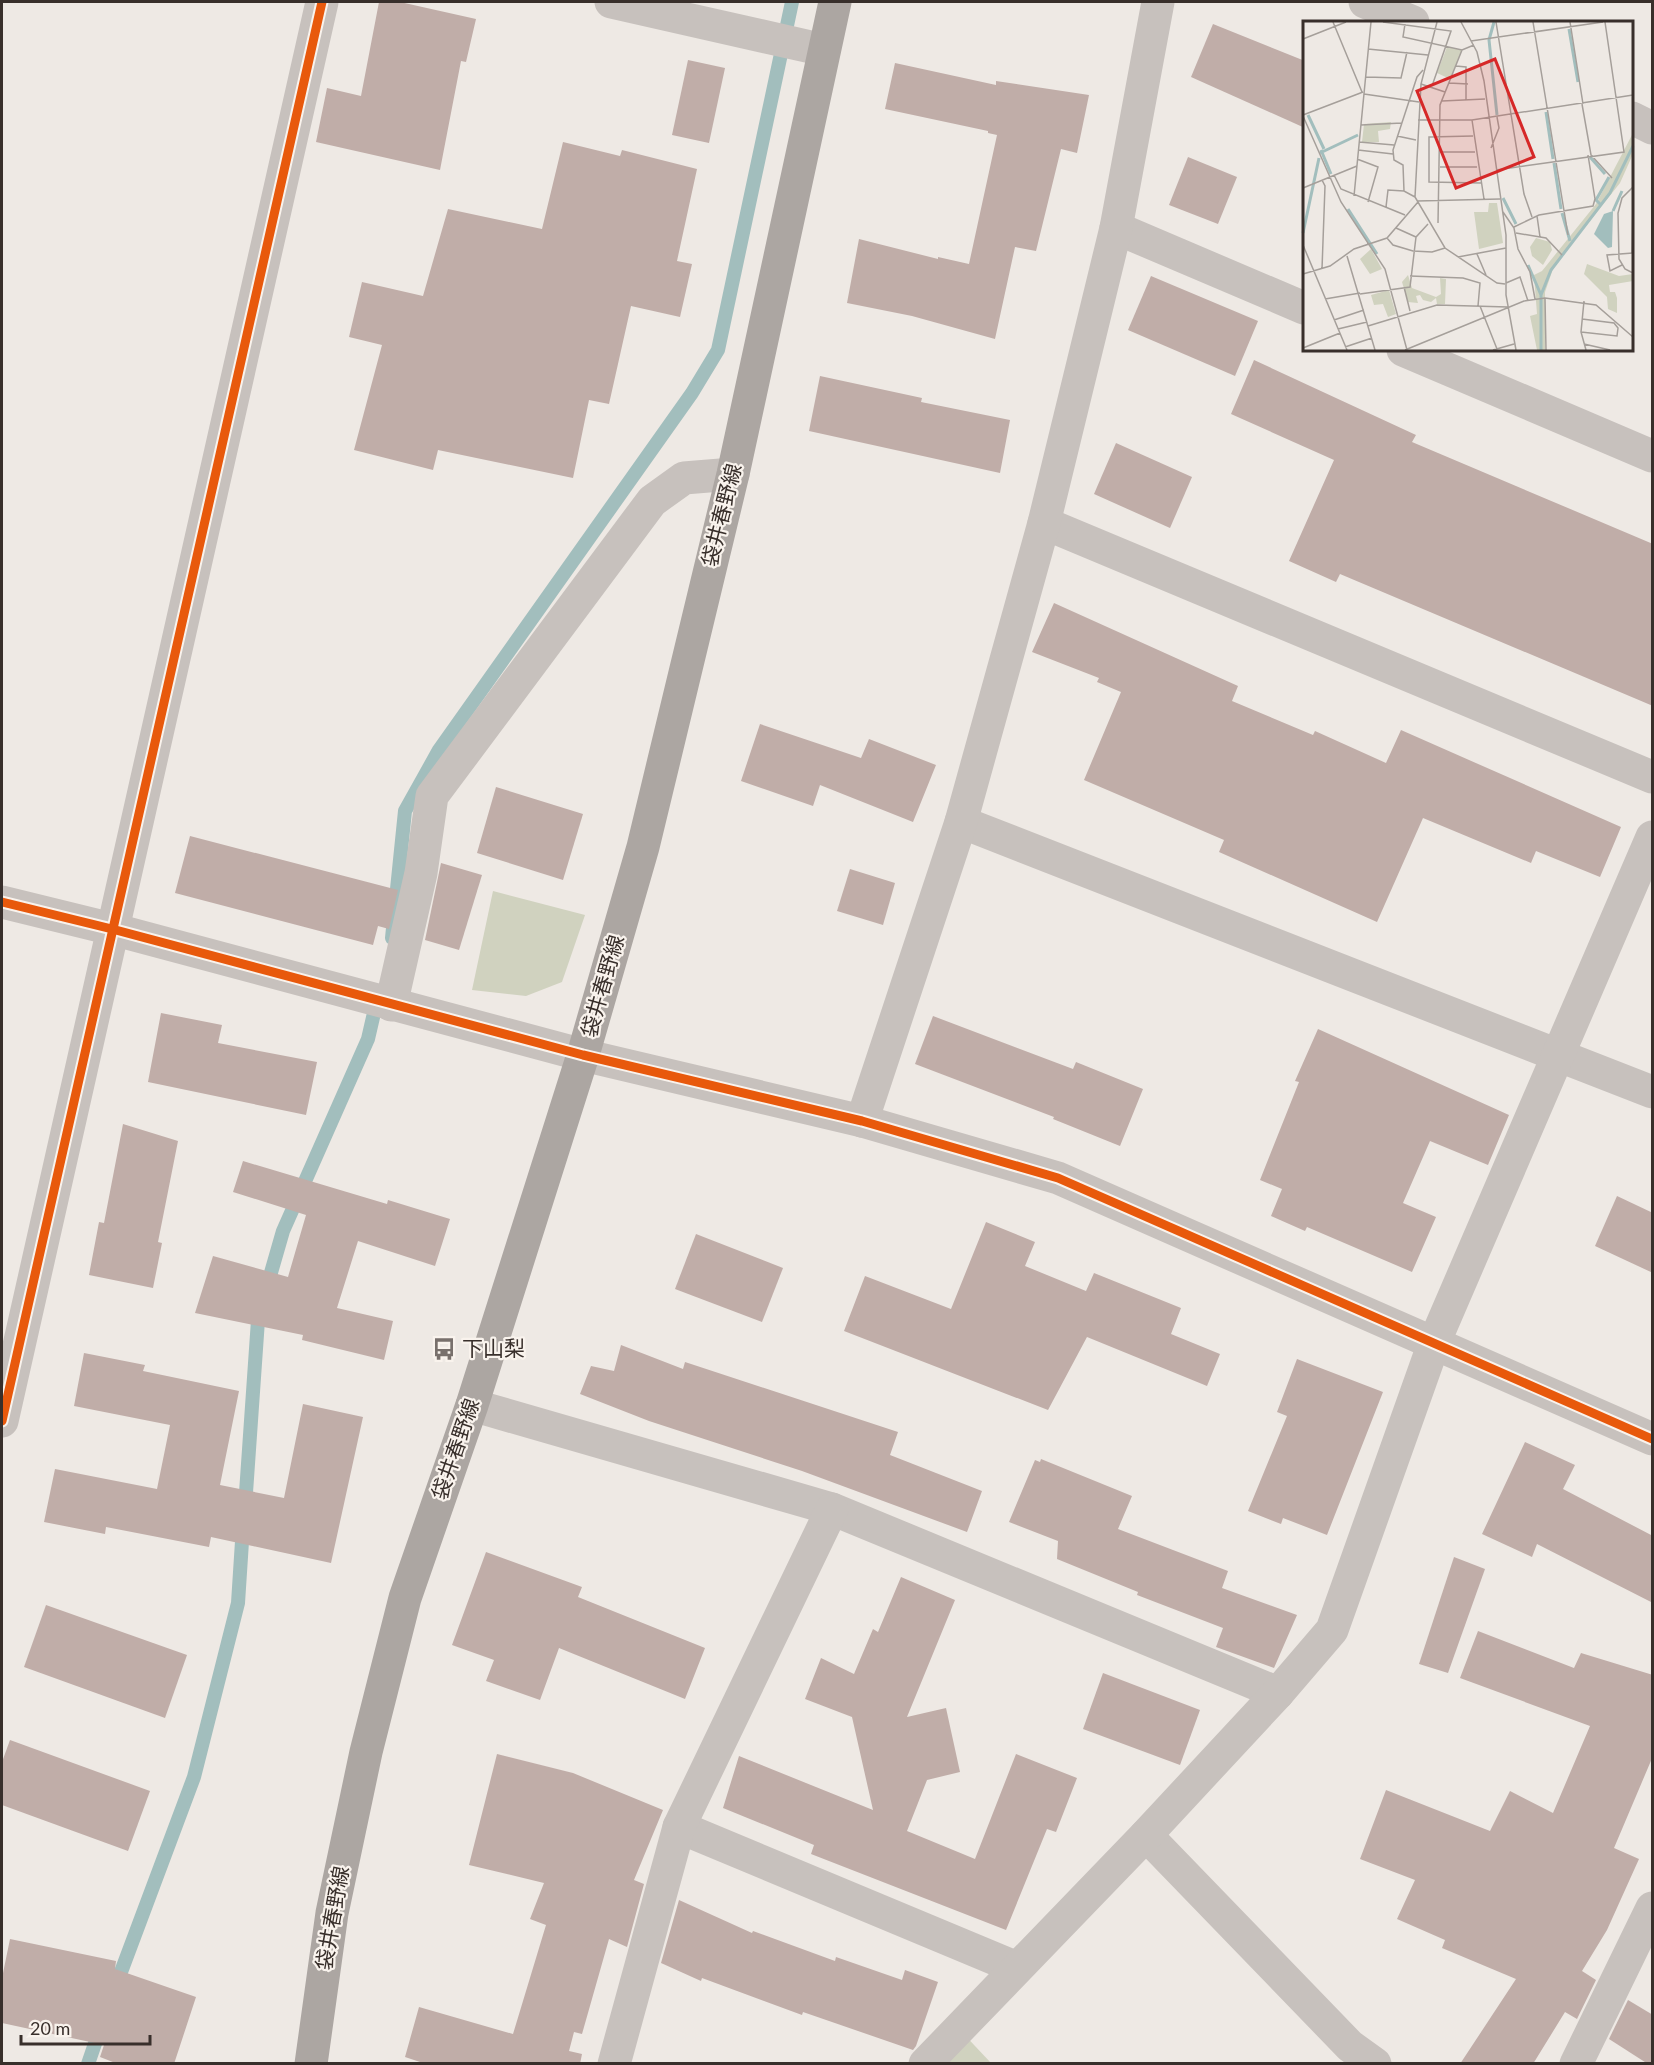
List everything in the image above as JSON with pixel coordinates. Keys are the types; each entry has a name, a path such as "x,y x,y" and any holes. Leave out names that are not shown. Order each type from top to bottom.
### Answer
{"main road":[{"name":"袋井春野線","path":"311,2064 332,1913 366,1752 405,1598 472,1405 583,1055 643,847 734,474 835,2"}],"street":[{"path":"2,1421 322,2"},
{"path":"611,2 824,50"},
{"path":"862,1121 961,822 1044,524 1116,228 1158,2"},
{"path":"1365,2 1411,21"},
{"path":"1633,118 1653,128"},
{"path":"1116,228 1303,307"},
{"path":"1405,351 1653,456"},
{"path":"389,1004 421,873 432,796 652,501 684,478 734,474"},
{"path":"1044,524 1653,777"},
{"path":"961,822 1653,1092"},
{"path":"925,2064 1146,1835 1278,1693 1332,1630 1434,1343 1556,1054 1653,837"},
{"path":"2,902 112,929 583,1055 862,1121 1058,1178 1653,1439"},
{"path":"472,1405 832,1509 1278,1693"},
{"path":"614,2064 679,1827 832,1509"},
{"path":"679,1827 1017,1968"},
{"path":"1146,1835 1353,2058"},
{"path":"1576,2064 1653,1908"}],"green space":[{"path":"493,891 585,915 562,982 526,996 472,990"},
{"path":"959,2029 991,2063 925,2064"}],"building":[{"path":"379,2 400,2 476,19 466,62 461,61 440,170 316,142 327,88 361,96"},
{"path":"1213,24 1303,60 1303,127 1191,77"},
{"path":"688,60 725,68 709,143 672,135"},
{"path":"895,63 996,85 996,81 1089,95 1077,153 1061,149 1036,251 1015,247 995,339 912,316 847,303 859,239 938,259 938,257 969,264 997,135 988,133 988,131 885,109"},
{"path":"563,142 620,156 622,150 697,169 677,261 692,264 680,317 631,306 609,404 589,400 573,478 438,450 433,470 354,450 382,345 349,337 362,282 423,296 448,209 542,229"},
{"path":"1188,157 1237,177 1218,224 1169,205"},
{"path":"1151,276 1258,321 1235,376 1128,330"},
{"path":"1254,360 1416,435 1412,442 1653,544 1653,706 1340,574 1336,582 1289,561 1334,460 1231,414"},
{"path":"820,376 922,398 921,402 1010,420 1000,473 809,431"},
{"path":"1116,443 1192,477 1170,528 1094,494"},
{"path":"1054,603 1238,686 1232,701 1313,735 1315,731 1386,763 1401,730 1621,827 1600,877 1536,851 1531,863 1423,818 1377,922 1219,852 1224,840 1084,780 1121,692 1097,682 1099,678 1032,652"},
{"path":"760,724 861,758 869,739 936,765 913,822 820,785 813,806 741,781"},
{"path":"496,787 583,814 563,880 477,853"},
{"path":"190,836 398,890 389,929 378,926 373,945 175,893"},
{"path":"441,863 482,875 459,950 425,940"},
{"path":"850,869 895,883 883,925 837,911"},
{"path":"161,1013 222,1025 218,1043 317,1062 306,1115 148,1082"},
{"path":"933,1016 1073,1069 1076,1062 1143,1089 1120,1146 1053,1119 1054,1117 915,1064"},
{"path":"1318,1029 1509,1115 1488,1165 1430,1141 1403,1203 1436,1217 1412,1272 1307,1227 1305,1231 1271,1216 1282,1189 1260,1180 1299,1082 1295,1081"},
{"path":"123,1124 178,1141 158,1242 162,1243 153,1288 89,1275 99,1222 104,1223"},
{"path":"243,1161 387,1204 388,1200 450,1219 435,1266 358,1241 337,1308 393,1321 384,1360 302,1340 303,1335 195,1313 213,1256 288,1277 306,1215 233,1192"},
{"path":"1617,1196 1653,1213 1653,1273 1595,1246"},
{"path":"986,1222 1035,1242 1025,1266 1086,1291 1094,1273 1181,1308 1171,1334 1220,1354 1207,1386 1087,1337 1048,1410 844,1331 865,1276 951,1309"},
{"path":"696,1234 783,1268 762,1322 675,1289"},
{"path":"621,1345 683,1369 685,1362 898,1432 890,1455 982,1491 967,1532 802,1471 649,1421 580,1394 591,1366 614,1371"},
{"path":"84,1353 145,1365 143,1371 239,1391 220,1485 284,1498 303,1404 363,1417 331,1563 211,1537 209,1547 106,1527 105,1534 44,1522 55,1469 157,1489 170,1425 74,1406"},
{"path":"1297,1359 1383,1392 1327,1535 1283,1518 1281,1524 1248,1511 1287,1416 1277,1412"},
{"path":"1525,1442 1575,1465 1563,1489 1653,1536 1653,1603 1537,1544 1532,1557 1482,1534"},
{"path":"1041,1459 1132,1496 1118,1529 1228,1571 1222,1588 1297,1615 1274,1668 1216,1647 1223,1628 1137,1595 1138,1592 1057,1559 1058,1541 1009,1522 1035,1460 1040,1462"},
{"path":"486,1552 582,1587 578,1597 705,1648 685,1699 559,1648 540,1700 486,1681 494,1660 452,1645"},
{"path":"1454,1557 1485,1569 1448,1673 1419,1664"},
{"path":"901,1577 955,1600 907,1717 946,1708 960,1772 927,1780 907,1831 975,1859 1016,1754 1077,1778 1056,1832 1047,1829 1006,1930 811,1854 814,1845 723,1808 739,1756 873,1810 852,1717 805,1699 821,1658 854,1674 873,1629 878,1632"},
{"path":"46,1605 187,1655 165,1718 24,1667"},
{"path":"1478,1631 1574,1668 1581,1653 1653,1675 1653,1756 1614,1848 1639,1859 1607,1930 1582,1971 1596,1980 1577,2019 1565,2012 1533,2064 1460,2064 1516,1979 1442,1948 1445,1940 1397,1919 1415,1880 1360,1859 1386,1790 1490,1831 1510,1791 1553,1813 1590,1726 1460,1678"},
{"path":"1103,1673 1200,1710 1180,1765 1083,1729"},
{"path":"10,1740 150,1791 128,1851 2,1805 2,1762"},
{"path":"497,1754 573,1773 663,1810 634,1880 644,1884 627,1947 609,1939 582,2034 574,2032 569,2051 582,2054 580,2064 426,2064 405,2057 419,2007 513,2034 546,1925 530,1919 544,1883 469,1865"},
{"path":"679,1900 752,1933 753,1931 835,1961 836,1957 902,1980 905,1970 938,1982 916,2046 913,2050 803,2012 802,2015 702,1978 701,1981 661,1963"},
{"path":"10,1939 116,1961 115,1969 196,1997 174,2064 118,2064 100,2057 104,2045 2,2023 2,1978"},
{"path":"1628,2000 1653,2015 1653,2064 1648,2064 1609,2039"}],"waterway":[{"path":"392,938 405,811 439,750 692,393 718,350 792,2"},
{"path":"266,1290 283,1231 368,1039 377,1000"},
{"path":"245,1507 258,1320 261,1308"},
{"path":"115,1988 194,1777 238,1603 243,1526"},
{"path":"88,2064 101,2026"}],"cycle path":[{"path":"2,1421 322,2"},
{"path":"2,902 112,929 583,1055 862,1121 1058,1178 1652,1439"}],"place":[{"name":"下山梨","path":"444,1349"}]}
